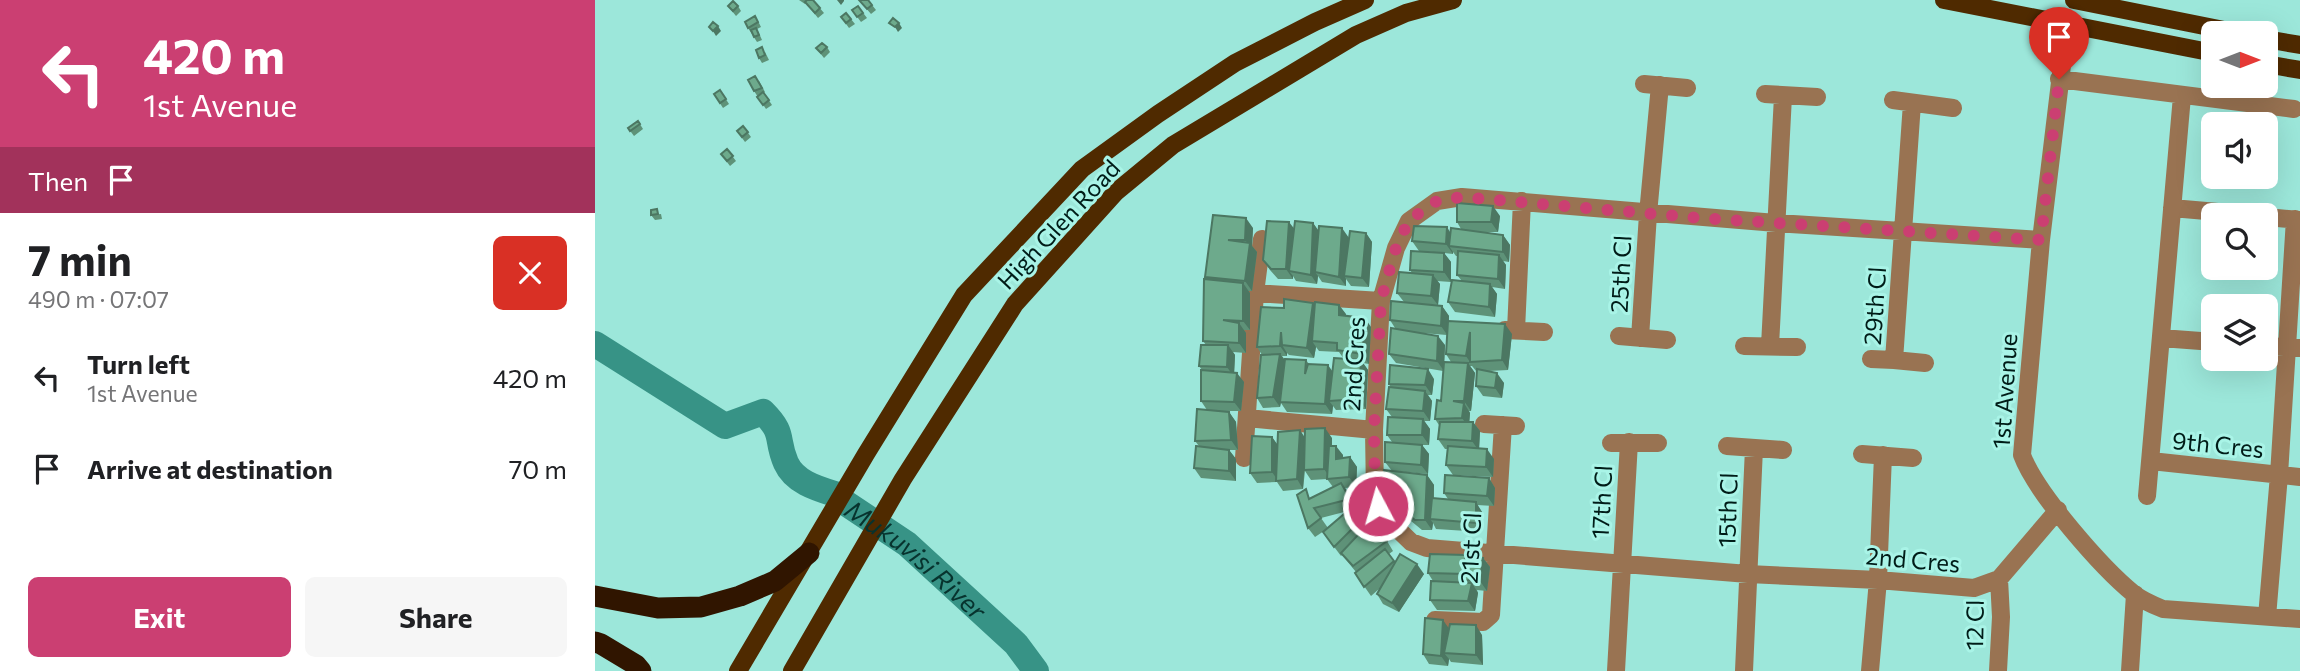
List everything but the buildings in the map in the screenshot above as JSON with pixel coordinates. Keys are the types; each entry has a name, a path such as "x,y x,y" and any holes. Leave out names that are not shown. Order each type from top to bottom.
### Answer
{"highway":[{"path":"595,596 658,608 701,607 740,596 775,581 809,553"},
{"path":"595,642 636,665 641,671"}],"main road":[{"name":"High Glen Road","path":"738,671 964,295 1082,169 1235,63 1365,0"},
{"name":"High Glen Road","path":"792,671 903,479 1015,304 1116,192 1173,145 1356,35 1406,13 1454,0"},
{"path":"1944,0 2201,50"},
{"path":"2074,0 2201,25"},
{"path":"2279,41 2300,45"},
{"path":"2279,66 2300,70"}],"street":[{"name":"1st Avenue","path":"2067,24 2041,240 2022,455 2029,473 2093,552 2135,594 2163,609 2300,619"},
{"path":"2059,79 2294,108"},
{"name":"25th Cl","path":"1640,338 1648,214 1652,85 1687,88"},
{"path":"1765,94 1817,97"},
{"path":"1770,346 1783,96"},
{"path":"2147,496 2182,96"},
{"path":"1893,100 1952,108"},
{"name":"29th Cl","path":"1871,359 1894,360 1912,103"},
{"name":"2nd Cres","path":"1999,579 1974,588 1748,574 1427,548 1411,542 1383,515 1375,496 1374,430 1381,301 1396,248 1409,220 1437,201 1462,197 1648,214 2041,240"},
{"path":"1516,330 1522,201"},
{"path":"2172,208 2201,211"},
{"path":"2267,617 2293,348 2298,219 2278,217"},
{"path":"1244,458 1255,293 1262,239"},
{"path":"1255,293 1381,301"},
{"path":"1491,328 1544,332"},
{"path":"1619,337 1667,340"},
{"path":"2161,338 2201,341"},
{"path":"1744,346 1797,347"},
{"path":"1894,360 1925,363"},
{"path":"1247,418 1374,430"},
{"name":"21st Cl","path":"1435,620 1483,622 1491,615 1509,426 1484,424"},
{"name":"17th Cl","path":"1616,671 1622,564 1620,442 1658,443"},
{"path":"1727,446 1783,450"},
{"name":"15th Cl","path":"1744,671 1754,449"},
{"path":"1862,454 1913,458"},
{"path":"1870,671 1884,455"},
{"name":"9th Cres","path":"2151,461 2300,477"},
{"path":"1999,579 2058,510"},
{"name":"12 Cl","path":"1997,671 2001,617 1999,579"},
{"path":"2130,671 2135,594"}],"waterway":[{"name":"Mukuvisi River","path":"595,344 725,426 763,412 775,426 786,463 795,476 838,495 841,500 907,544 1016,644 1036,671"}],"route":[{"path":"1378,506 1375,496 1374,430 1381,301 1396,248 1409,220 1437,201 1462,197 1699,218 2041,240 2059,79"}]}
